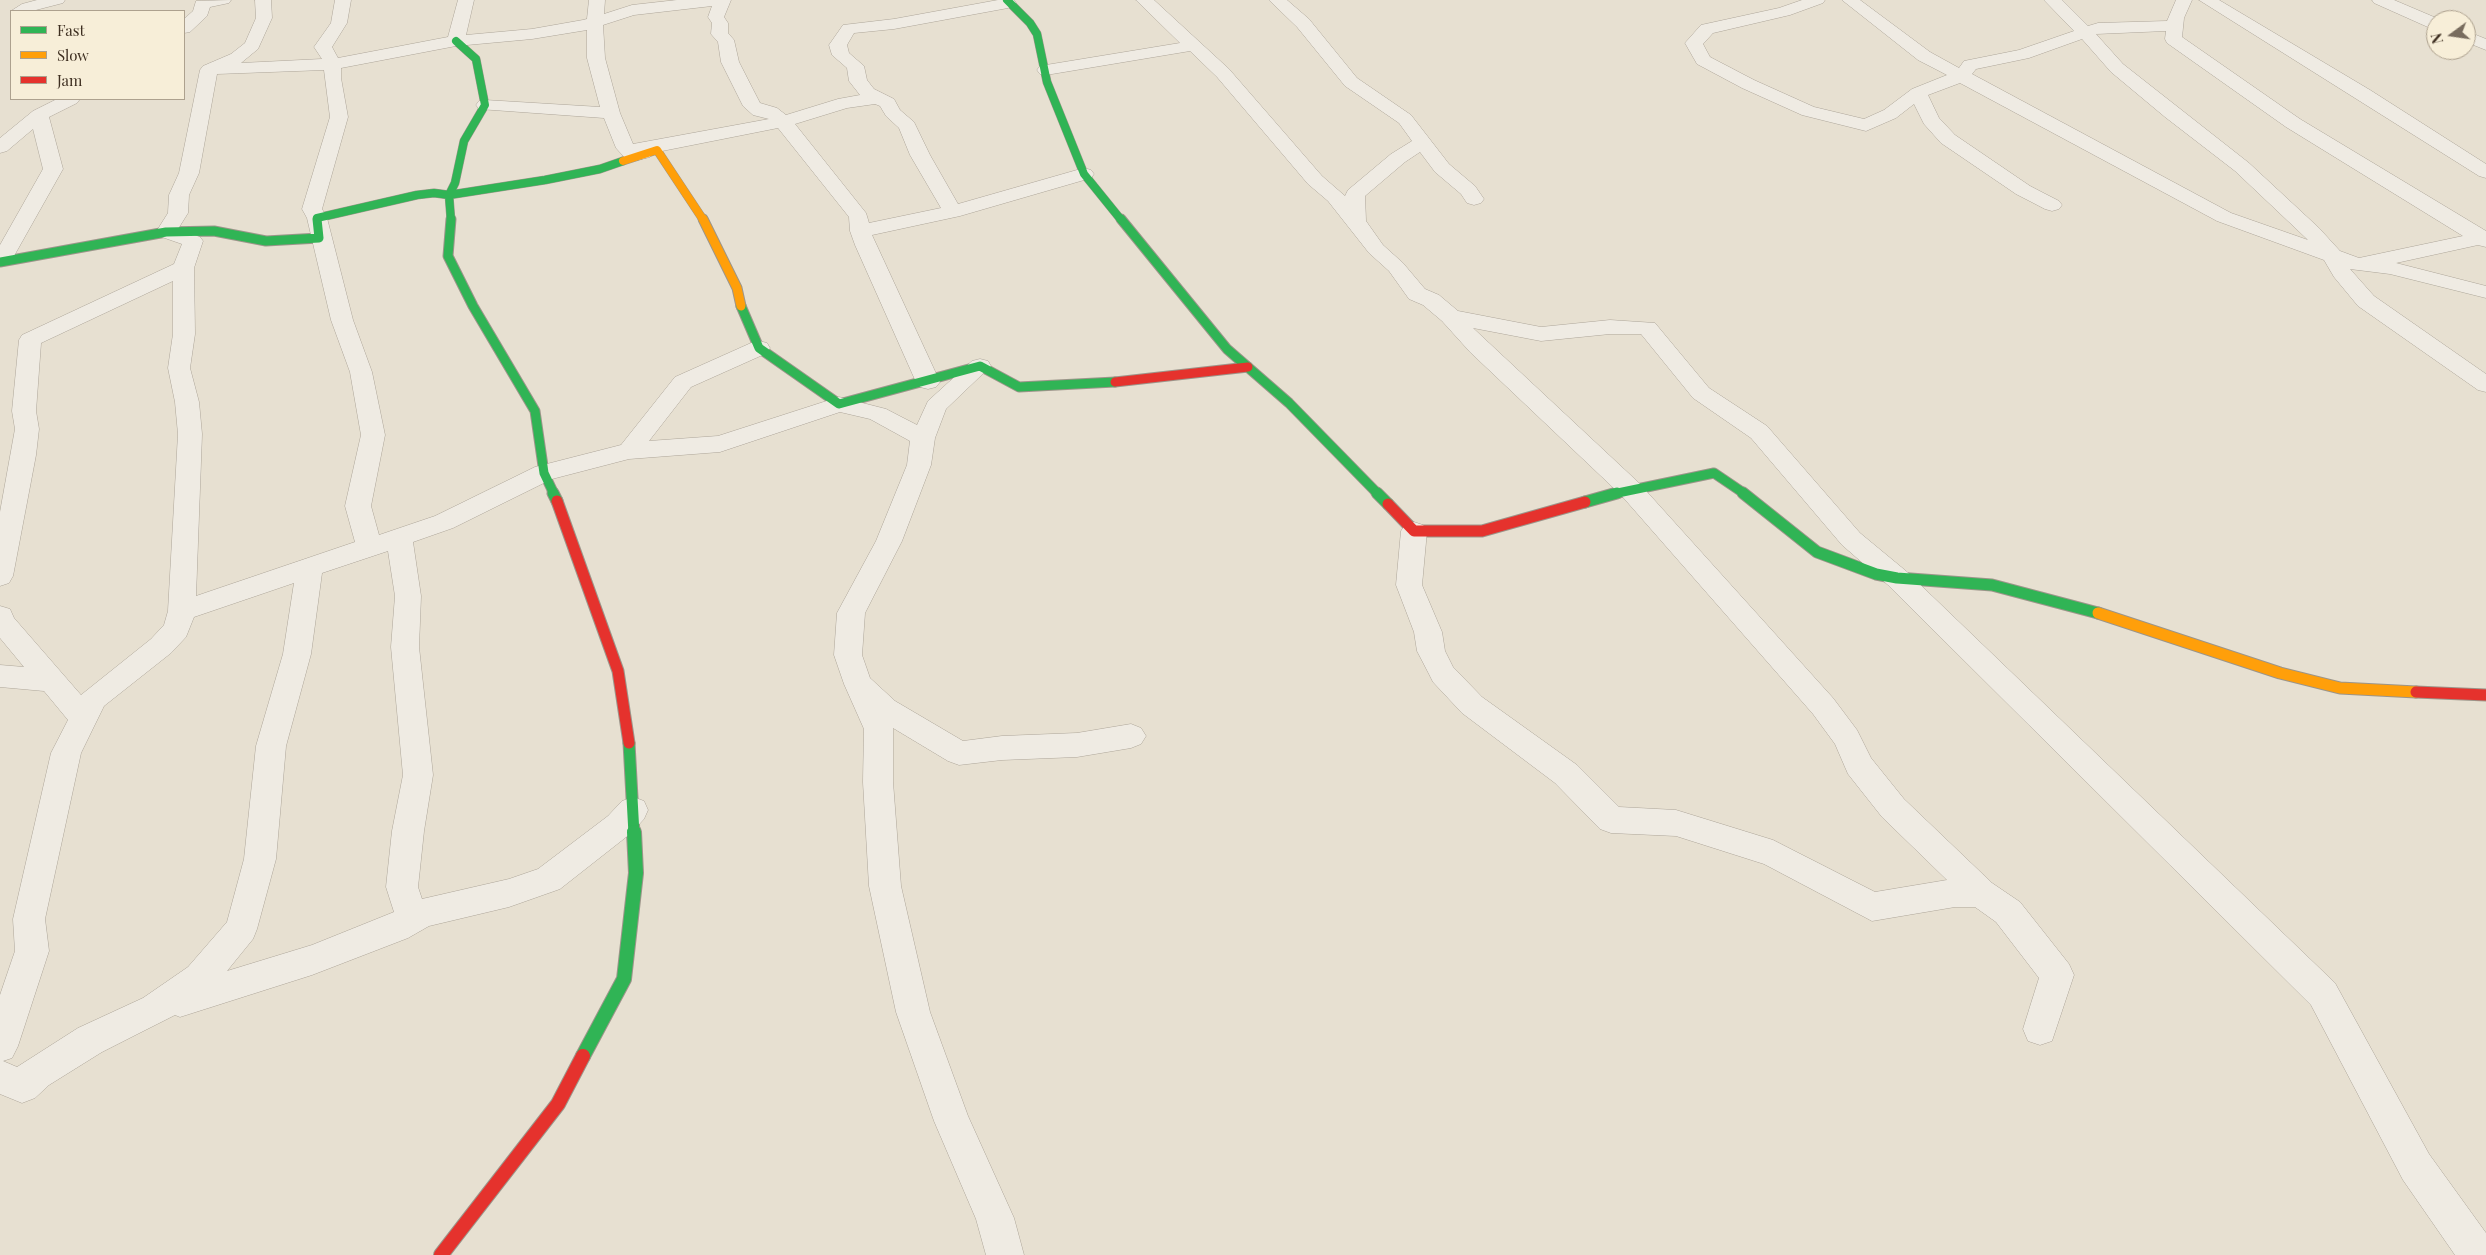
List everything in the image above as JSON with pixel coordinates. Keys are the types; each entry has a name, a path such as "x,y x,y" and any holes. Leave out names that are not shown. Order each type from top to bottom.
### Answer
{"street":[{"path":"23,10 57,0"},
{"path":"185,27 201,13 202,4 223,0"},
{"path":"209,70 237,58 252,45 264,18 263,0"},
{"path":"343,0 339,23 323,47 333,64 332,78 339,117 312,209 317,218 342,320 361,372 373,435 358,506 370,548"},
{"path":"456,41 466,0"},
{"path":"597,0 594,23 596,58 610,113 628,151 633,155 657,150"},
{"path":"209,70 333,64 456,41 532,34 594,23 632,10 671,4 721,0 716,17 720,23 719,34 726,40 730,62 752,106 759,111 772,112 782,122 801,142 859,217 860,231 928,382"},
{"path":"1144,0 1191,46 1223,73 1315,180 1335,197 1356,221 1376,249 1396,267 1417,294 1431,300 1450,316 1486,354 1630,489 1823,706 1847,738 1859,765 1893,808 1981,893 2008,912 2056,975 2040,1029"},
{"path":"1277,0 1314,36 1351,82 1405,119 1442,168 1468,190 1474,199"},
{"path":"1817,0 1784,12 1707,29 1694,43 1704,60 1748,84 1808,111 1866,126 1890,114 1918,94 1961,76 1970,66 2023,54 2098,28 2175,26"},
{"path":"1850,0 1924,56 2224,217 2358,265 2390,268 2486,292"},
{"path":"2052,0 2068,14 2116,68 2170,113 2242,167 2312,232 2332,255 2341,273 2366,301 2486,385"},
{"path":"2184,0 2175,26 2173,39 2292,123 2485,239"},
{"path":"2207,0 2364,94 2486,172"},
{"path":"2380,0 2426,20"},
{"path":"953,212 920,155 906,126 892,112 888,102 868,94 858,81 854,66 841,55 838,45 849,29 922,19 1007,2 1030,23 1037,34 1046,70 1046,82 1084,174 1227,349 1289,403 1414,531 1482,531 1630,489 1714,473 1754,500 1818,552 1876,574 1897,578 1992,585 2097,613 2280,673 2340,688 2486,695"},
{"path":"441,1255 558,1104 624,980 636,873 630,751 618,671 588,591 564,514 544,473 535,411 473,306 448,256 451,223 450,195 455,182 464,142 485,105 476,59 456,41"},
{"path":"1046,70 1191,46"},
{"path":"166,232 178,213 179,195 188,173 209,70"},
{"path":"1918,94 1931,120 1948,139 2023,190 2052,205"},
{"path":"628,151 712,138 782,122 844,103 876,98"},
{"path":"0,146 39,115 69,100"},
{"path":"485,105 610,113"},
{"path":"0,257 4,256 53,169 39,115"},
{"path":"1356,221 1355,194 1398,158 1423,142"},
{"path":"317,218 417,195 434,193 450,195 600,169 657,150"},
{"path":"657,150 700,213 737,288 739,300 759,348 838,404 878,414 923,438"},
{"path":"860,231 953,212 1084,174"},
{"path":"0,262 166,232 214,231 266,241 296,241 319,238 317,218"},
{"path":"0,1046 32,951 30,919 66,753 93,699 161,646 176,630 182,611 190,434 187,402 179,368 184,334 183,268 194,242 166,232"},
{"path":"2358,265 2485,239"},
{"path":"0,576 24,455 27,429 24,411 30,340 183,268"},
{"path":"1450,316 1501,328 1541,334 1610,327 1647,328 1701,393 1759,432 1786,461 1851,539 1897,578 2323,994 2416,1167 2478,1255"},
{"path":"629,451 683,382 759,348"},
{"path":"182,611 444,522 544,473 629,451 720,444 838,404 928,382 980,366 1019,387 1083,385 1248,367"},
{"path":"980,366 936,406 923,438 919,465 889,541 851,613 848,655 858,684 879,729 878,782 885,886 913,1012 952,1121 995,1218 1005,1255"},
{"path":"0,459 24,455"},
{"path":"1414,531 1409,585 1428,632 1431,651 1443,674 1472,705 1566,774 1611,820 1676,823 1774,852 1872,907 1955,893 1981,893"},
{"path":"398,538 408,596 405,646 418,775 408,831 402,887 409,909 422,913"},
{"path":"155,1009 200,978 241,929 260,859 272,746 297,654 309,569"},
{"path":"0,616 1,621 84,718"},
{"path":"0,676 52,680"},
{"path":"858,684 885,709 959,753 1002,748 1077,745 1130,736"},
{"path":"0,1077 22,1086 36,1073 90,1040 155,1009 312,960 396,928 422,913 509,893 549,879 619,825 633,810"}],"traffic: fast":[{"path":"1007,0 1030,23 1037,34 1047,82 1084,174 1227,349 1289,403 1388,504"},
{"path":"456,41 476,59 485,105 464,141 455,183 449,195 451,223 448,256 473,306 535,411 544,473 557,501"},
{"path":"0,262 166,232 214,231 266,241 319,238 317,218 417,195 434,193 449,195 545,180 600,169 623,161"},
{"path":"741,306 759,348 839,404 980,366 1019,387 1115,382"},
{"path":"1585,502 1630,489 1714,473 1754,500 1817,552 1876,574 1897,578 1992,585 2098,613"},
{"path":"583,1056 624,979 636,873 629,743"}],"traffic: slow":[{"path":"623,161 657,150 700,213 737,288 741,306"},
{"path":"2098,613 2280,673 2340,688 2416,692"}],"traffic: jam":[{"path":"1115,382 1248,367"},
{"path":"557,501 618,671 629,743"},
{"path":"1388,504 1414,531 1482,531 1585,502"},
{"path":"2416,692 2486,695"},
{"path":"441,1255 558,1104 583,1056"}]}
